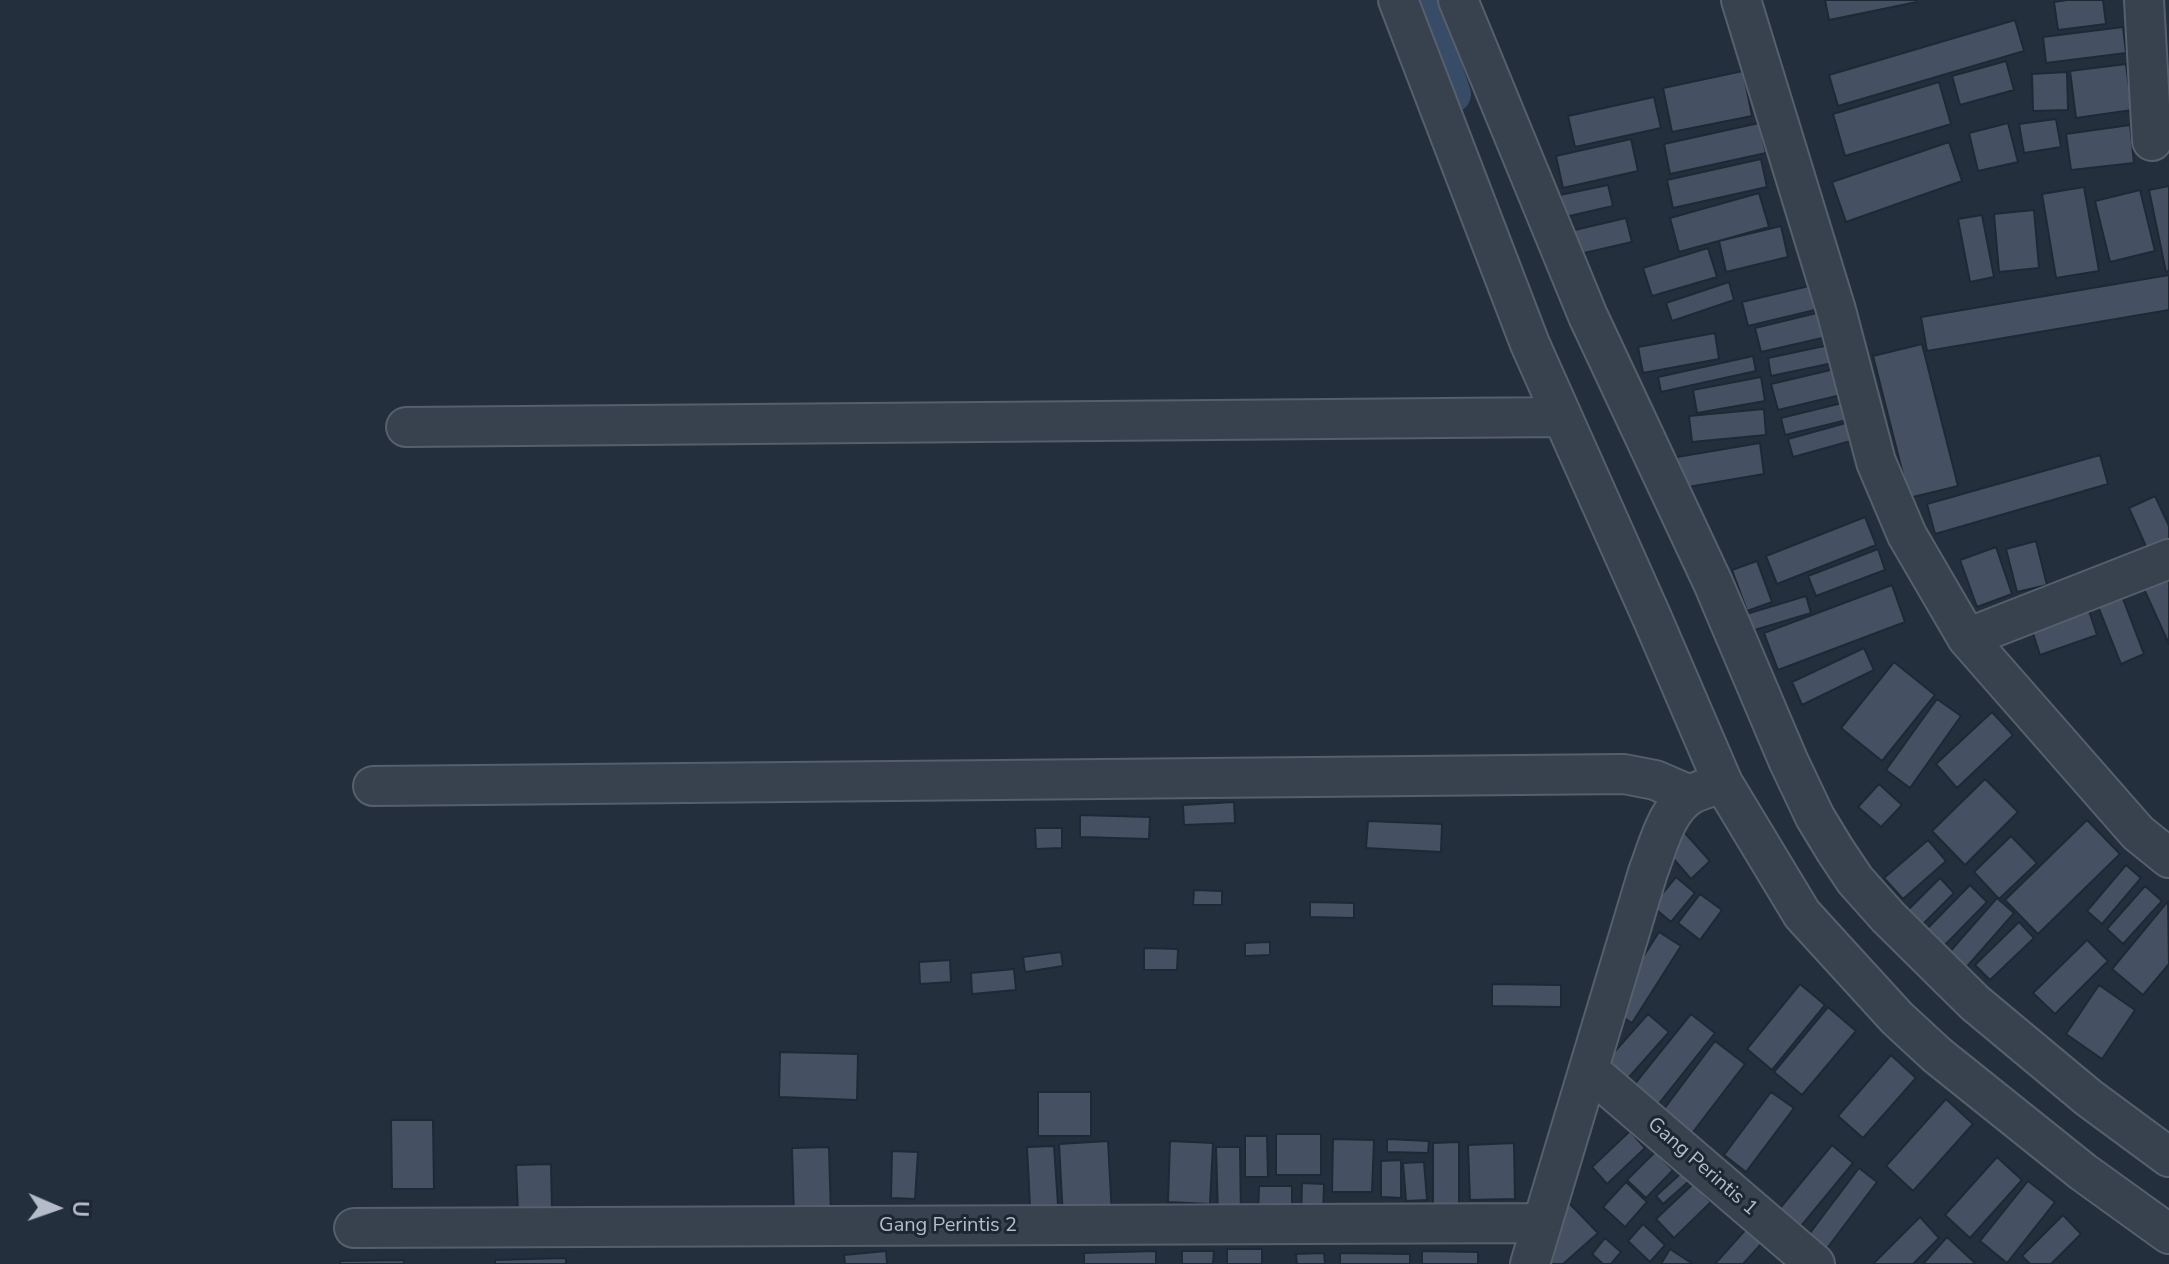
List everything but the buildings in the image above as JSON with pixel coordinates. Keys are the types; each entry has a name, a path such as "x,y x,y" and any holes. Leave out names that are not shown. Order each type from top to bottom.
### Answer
{"street":[{"path":"1398,0 1560,417 1653,620 1706,789 1802,914 1897,1018 1937,1055 2083,1172 2169,1234"},
{"path":"1458,0 1588,316 1707,570 1788,760 1815,817 1835,850 1855,880 1888,917 1975,1003 2089,1098 2169,1157"},
{"path":"1741,0 1836,310 1876,462 1907,535 1967,638 2154,825 2169,858"},
{"path":"2144,0 2152,141"},
{"path":"406,427 1560,417"},
{"path":"1967,638 2169,559"},
{"path":"373,786 1624,774 1706,789"},
{"path":"1530,1264 1648,872 1674,810 1706,789"},
{"name":"Gang Perintis 1","path":"1589,1070 1815,1264"},
{"name":"Gang Perintis 2","path":"354,1228 1542,1223"}],"waterway":[{"path":"1420,0 1452,94"}]}
